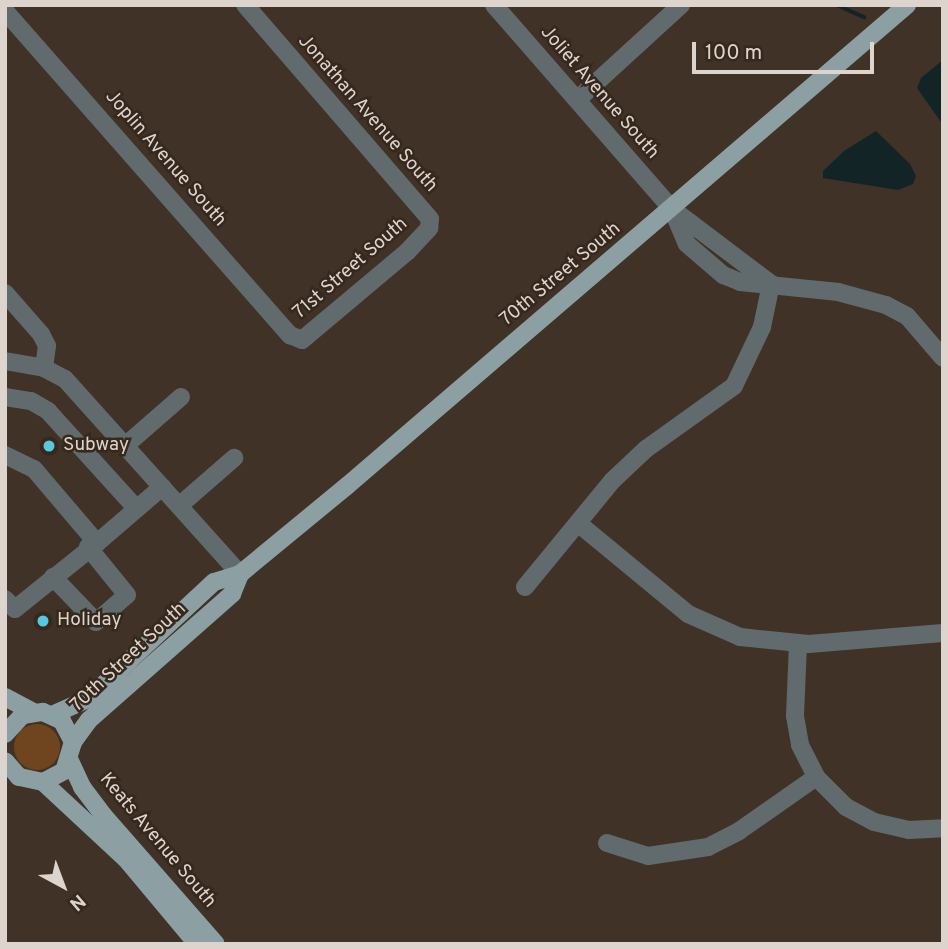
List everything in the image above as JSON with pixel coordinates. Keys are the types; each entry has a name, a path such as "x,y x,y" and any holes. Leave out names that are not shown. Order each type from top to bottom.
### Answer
{"main road":[{"name":"70th Street South","path":"52,715 88,699 214,582 240,574 907,5"},
{"name":"70th Street South","path":"73,743 89,720 232,594 240,574"},
{"path":"5,697 33,712 52,715 62,721 73,743 70,761 64,771 35,782 5,786"},
{"path":"5,734 14,721 33,712"},
{"name":"Keats Avenue South","path":"5,761 12,771 35,782 126,859 197,944"},
{"name":"Keats Avenue South","path":"70,761 82,788 103,815 216,944"}],"street":[{"name":"Jonathan Avenue South","path":"245,5 430,219"},
{"name":"Joliet Avenue South","path":"494,5 671,209 771,284"},
{"path":"577,100 681,5"},
{"name":"Joplin Avenue South","path":"5,10 292,336"},
{"name":"71st Street South","path":"292,336 307,338 407,252 429,228 430,219"},
{"path":"525,587 612,481 646,449 712,407 734,386 762,327 771,284 838,292 886,306 907,316 943,358"},
{"path":"5,293 41,334 47,346 44,368"},
{"path":"5,361 44,368 75,388 240,574"},
{"path":"5,397 31,401 48,411 136,508"},
{"path":"125,445 181,397"},
{"path":"5,455 34,469 93,545 127,595 96,622 53,577"},
{"path":"180,505 234,458"},
{"path":"5,599 15,609 162,487"},
{"path":"579,524 688,614 740,637 798,644 943,633"},
{"path":"798,644 795,716 800,745 816,777 846,807 874,822 909,830 943,828"},
{"path":"607,843 648,856 708,847 739,831 816,777"}],"shaded area":[{"path":"943,60 943,125 917,88 921,78"},
{"path":"876,131 910,164 916,176 913,184 898,190 823,178 823,171 844,151"},
{"path":"37,724 53,731 60,747 53,763 37,770 21,763 14,747 21,731"}],"waterway":[{"path":"837,5 864,17"}],"place":[{"name":"Subway","path":"49,446"},
{"name":"Holiday","path":"43,621"}]}
